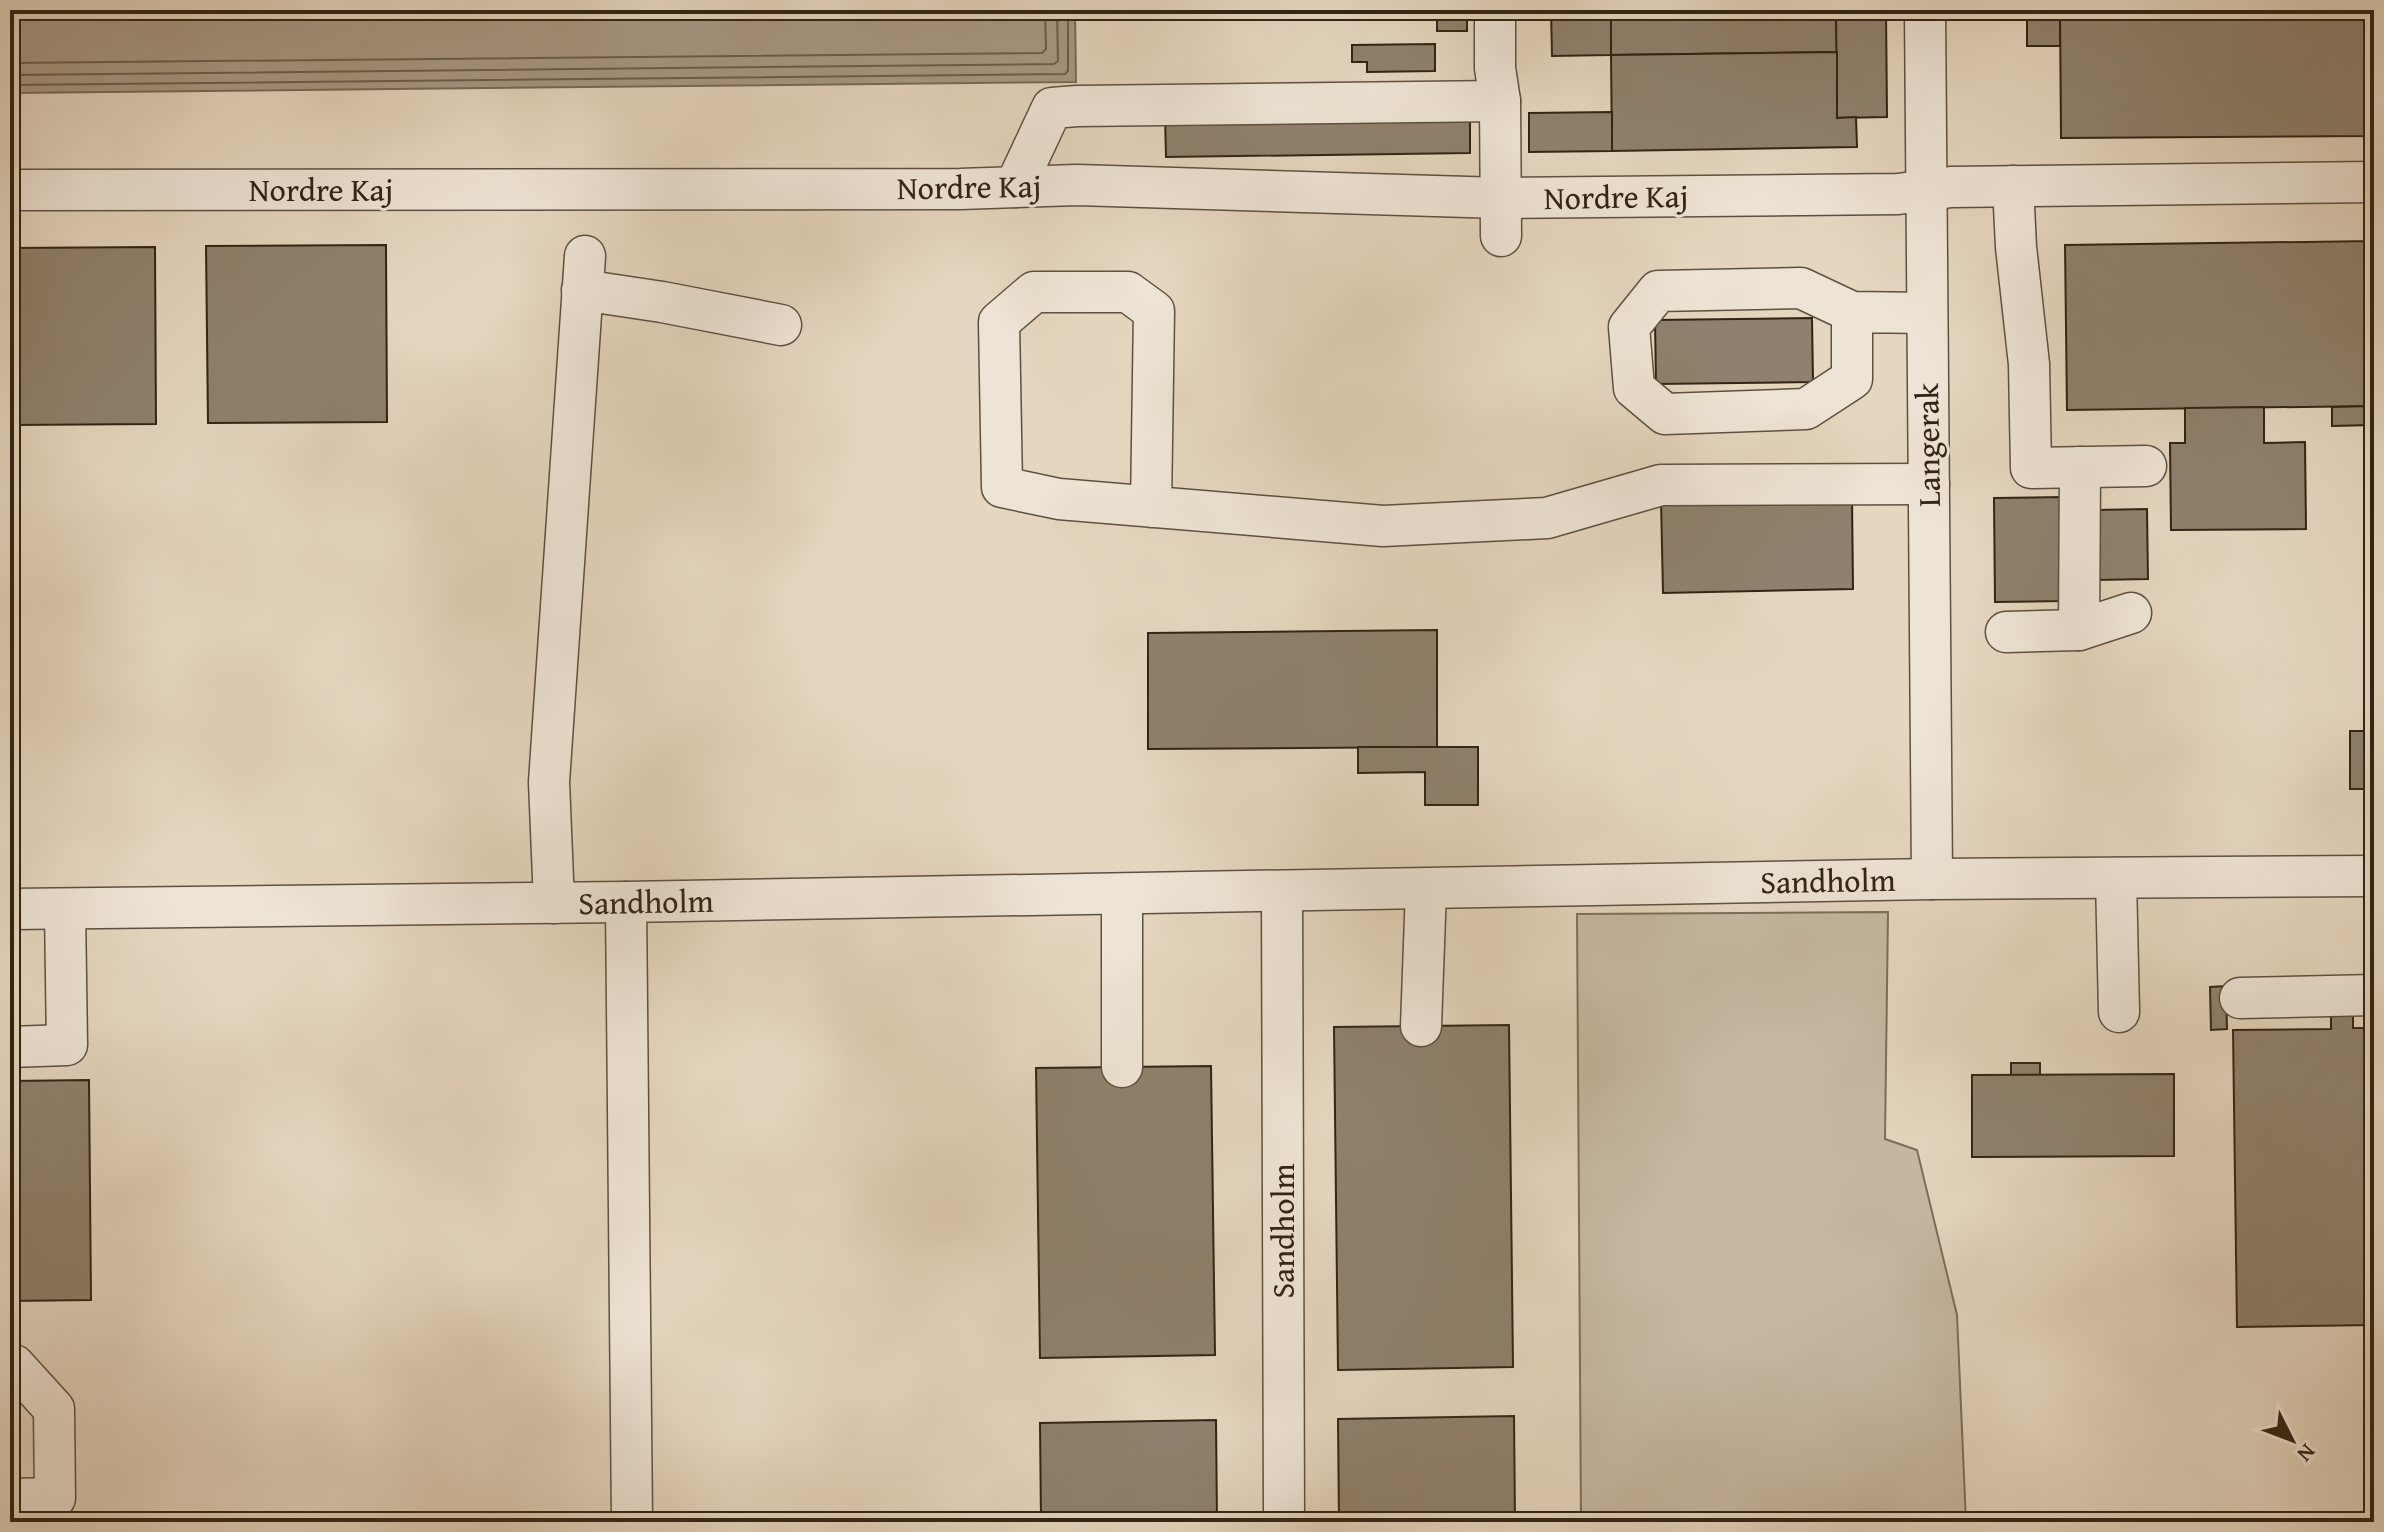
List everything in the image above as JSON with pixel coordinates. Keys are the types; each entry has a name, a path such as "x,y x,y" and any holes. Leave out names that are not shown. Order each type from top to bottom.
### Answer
{"street":[{"path":"1495,10 1501,217"},
{"name":"Langerak","path":"1925,10 1932,879"},
{"path":"1015,187 1052,108 1500,101"},
{"name":"Nordre Kaj","path":"10,190 897,189 1077,185 1501,217 1898,194 1951,187 2374,182"},
{"path":"2013,186 2016,247 2029,364 2031,468 2146,466"},
{"path":"554,903 549,782 584,273 662,302 781,325"},
{"path":"1852,312 1852,379 1806,409 1665,414 1634,388 1629,327 1658,291 1801,288 1852,312 1927,313"},
{"path":"1151,507 1154,311 1128,292 1034,292 999,322 1002,487 1059,499 1151,507 1383,526 1547,518 1661,485 1929,484"},
{"path":"2079,630 2080,467"},
{"path":"2006,632 2079,630 2131,613"},
{"name":"Sandholm","path":"10,909 626,902 1932,879 2374,876"},
{"path":"2116,878 2119,1012"},
{"path":"1421,1026 1426,889"},
{"name":"Sandholm","path":"1282,891 1284,1522"},
{"path":"1122,894 1122,1067"},
{"path":"626,902 632,1522"},
{"path":"10,1047 67,1045 65,909"},
{"path":"2240,998 2374,995"},
{"path":"10,1366 14,1365 54,1409 55,1498 10,1499"}],"shaded area":[{"path":"1888,912 1885,1139 1917,1150 1957,1315 1966,1522 1581,1522 1577,914"}],"water":[{"path":"10,10 1075,10 1076,82 10,93"}],"building":[{"path":"1437,10 1467,10 1467,31 1437,31"},
{"path":"1551,10 1611,10 1611,55 1552,56"},
{"path":"1611,10 1836,10 1837,52 1611,55"},
{"path":"1836,10 1886,10 1887,117 1837,118"},
{"path":"2027,10 2060,10 2060,46 2027,46"},
{"path":"2060,10 2374,10 2374,136 2061,138"},
{"path":"1435,44 1435,71 1367,72 1367,62 1352,62 1352,45"},
{"path":"1837,52 1837,118 1856,117 1857,147 1612,151 1611,55"},
{"path":"1470,112 1470,153 1166,157 1165,116"},
{"path":"1612,112 1612,151 1529,152 1529,113"},
{"path":"2374,241 2374,406 2067,410 2065,245"},
{"path":"386,245 387,422 208,423 206,246"},
{"path":"155,247 156,424 10,425 10,248"},
{"path":"1812,318 1813,382 1656,384 1655,320"},
{"path":"2374,406 2374,425 2332,426 2332,407"},
{"path":"2264,407 2264,443 2305,442 2306,529 2171,530 2170,443 2185,443 2185,408"},
{"path":"1852,497 1853,589 1663,593 1661,500"},
{"path":"2060,497 2061,601 1995,602 1994,498"},
{"path":"2147,509 2148,579 2097,580 2096,510"},
{"path":"1437,630 1437,747 1148,749 1148,633"},
{"path":"2350,731 2374,731 2374,789 2350,789"},
{"path":"1358,747 1478,747 1478,805 1425,805 1425,772 1358,773"},
{"path":"2226,986 2227,1029 2211,1030 2210,987"},
{"path":"2331,1005 2353,1005 2353,1028 2374,1028 2374,1325 2237,1327 2233,1030 2331,1029"},
{"path":"1509,1025 1513,1367 1338,1370 1334,1027"},
{"path":"2011,1063 2040,1063 2040,1075 2011,1075"},
{"path":"1211,1066 1215,1355 1040,1358 1036,1068"},
{"path":"2174,1074 2174,1156 1972,1157 1972,1075"},
{"path":"89,1080 91,1300 10,1301 10,1081"},
{"path":"1514,1416 1515,1522 1339,1522 1338,1419"},
{"path":"1216,1420 1217,1522 1041,1522 1040,1423"}]}
